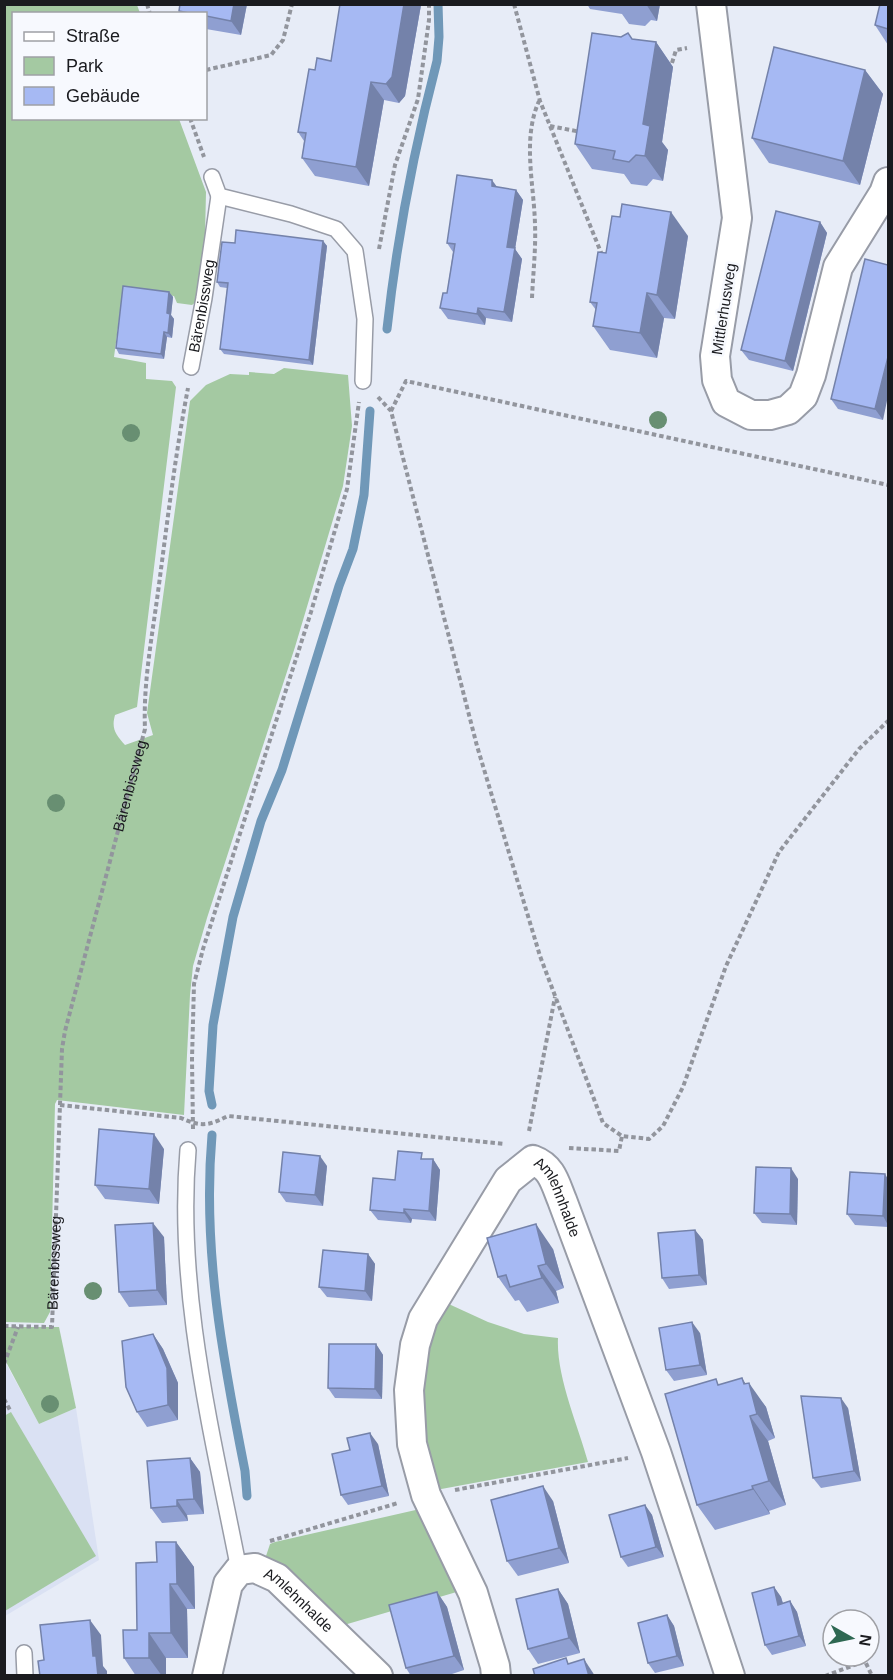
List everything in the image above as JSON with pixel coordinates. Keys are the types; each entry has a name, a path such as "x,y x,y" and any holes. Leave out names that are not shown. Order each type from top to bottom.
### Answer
{"street":[{"name":"Mittlerhusweg","path":"711,4 737,218 715,356 717,380 726,402 751,415 770,415 788,410 803,396 811,375 838,267 884,193 888,182"},
{"name":"Amlehnhalde","path":"496,1676 473,1593 426,1495 412,1443 409,1390 415,1346 423,1319 508,1180 533,1160 543,1164 552,1176 656,1452 730,1676"},
{"name":"Amlehnhalde","path":"207,1676 228,1584 247,1569 277,1578 378,1676"}],"lane":[{"path":"212,177 219,196 291,214 336,229 355,251 365,319 363,381"},
{"name":"Bärenbissweg","path":"191,367 219,196"},
{"path":"188,1150 185,1185 189,1281 202,1384 247,1569"},
{"path":"24,1653 25,1676"}],"path":[{"path":"207,70 271,54 283,39 291,4"},
{"path":"379,251 395,165 418,99 429,20 429,4"},
{"path":"514,4 549,126 603,256"},
{"path":"532,298 535,227 530,158 533,116 540,100"},
{"path":"191,120 212,177"},
{"path":"549,126 588,134"},
{"name":"Bärenbissweg","path":"4,1326 52,1327 62,1049 145,729 144,705 177,446 191,367"},
{"path":"363,381 390,411 477,746 540,956 603,1123 622,1136 649,1139 663,1126 683,1087 726,966 779,852 859,749 888,721"},
{"path":"188,1150 195,1124 192,1059 194,984 203,949 311,612 347,489 363,381"},
{"path":"390,411 406,381 888,485"},
{"path":"529,1134 556,996"},
{"path":"60,1105 181,1118 195,1124 211,1125 228,1116 515,1145"},
{"path":"561,1148 619,1151 622,1136"},
{"path":"4,1364 18,1326"},
{"path":"4,1399 11,1412"},
{"path":"247,1569 270,1541 426,1495 656,1452"},
{"path":"825,1676 864,1661 872,1676"}],"shaded area":[{"path":"4,1360 39,1424 76,1408 99,1560 5,1616"}],"green space":[{"path":"5,5 137,5 140,12 12,12 12,120 179,120 206,192 205,236 197,301 192,305 177,303 174,296 123,290 114,357 146,363 146,379 172,381 176,387 137,707 115,715 114,720 115,732 125,745 153,735 147,713 190,401 206,385 230,374 249,375 249,372 274,374 284,368 348,375 352,426 343,486 295,647 193,966 184,1115 57,1100 55,1104 50,1312 44,1323 5,1322"},
{"path":"440,1300 488,1322 524,1334 558,1338 560,1368 588,1462 436,1490 427,1464 421,1366"},
{"path":"5,1327 59,1327 76,1408 39,1424 5,1360"},
{"path":"11,1412 96,1556 5,1611 4,1416"},
{"path":"420,1509 460,1591 344,1625 289,1571 266,1556 270,1544 275,1542"}],"building":[{"path":"180,4 234,4 231,21 207,16 207,12 179,11"},
{"path":"340,4 404,4 392,77 386,84 371,82 356,167 302,158 306,133 298,132 309,69 315,70 317,58 331,61"},
{"path":"880,4 888,4 888,29 875,25"},
{"path":"592,33 621,37 628,33 632,39 656,42 643,124 650,126 645,156 636,155 629,162 613,159 615,151 575,144"},
{"path":"774,47 865,70 843,161 752,138"},
{"path":"457,175 492,180 492,186 516,190 507,247 515,248 504,312 478,308 477,314 440,308 443,293 447,293 455,244 447,243"},
{"path":"622,204 671,212 657,295 647,293 640,333 593,326 597,303 590,302 598,252 606,253 612,216 620,217"},
{"path":"776,211 820,222 785,361 741,350"},
{"path":"236,230 323,241 309,360 220,349 228,283 217,282 222,242 235,243"},
{"path":"865,259 888,265 888,357 875,409 831,399"},
{"path":"123,286 169,292 168,333 164,332 161,354 116,348"},
{"path":"99,1129 154,1134 149,1189 95,1185"},
{"path":"398,1151 422,1153 421,1159 433,1159 429,1211 404,1209 404,1213 370,1210 373,1178 395,1180"},
{"path":"283,1152 320,1156 315,1195 279,1192"},
{"path":"756,1167 791,1168 790,1214 754,1213"},
{"path":"850,1172 885,1174 883,1216 847,1214"},
{"path":"153,1223 157,1290 119,1292 115,1225"},
{"path":"536,1224 546,1264 538,1266 542,1278 510,1287 506,1275 498,1277 487,1238"},
{"path":"695,1230 699,1275 662,1278 658,1233"},
{"path":"323,1250 368,1254 365,1291 319,1287"},
{"path":"692,1322 700,1365 666,1370 659,1328"},
{"path":"153,1334 167,1368 168,1405 137,1412 126,1387 122,1341"},
{"path":"329,1344 376,1344 375,1389 328,1388"},
{"path":"742,1378 744,1384 749,1383 757,1414 750,1416 769,1481 752,1486 753,1489 697,1505 665,1394 716,1379 718,1385"},
{"path":"801,1396 841,1398 854,1471 813,1478"},
{"path":"370,1433 382,1486 341,1495 332,1454 350,1450 347,1438"},
{"path":"190,1458 194,1499 177,1500 177,1506 151,1508 147,1461"},
{"path":"543,1486 559,1548 507,1561 491,1500"},
{"path":"645,1505 656,1547 621,1557 609,1515"},
{"path":"156,1542 176,1542 177,1584 170,1584 171,1633 149,1633 149,1658 124,1658 123,1630 137,1630 136,1563 157,1562"},
{"path":"774,1587 778,1605 790,1601 799,1636 765,1645 752,1593"},
{"path":"558,1589 569,1638 528,1649 516,1599"},
{"path":"437,1592 454,1656 406,1668 389,1605"},
{"path":"667,1615 677,1656 648,1663 638,1623"},
{"path":"90,1620 93,1656 96,1656 98,1676 40,1676 38,1661 44,1660 40,1625"},
{"path":"566,1658 568,1664 584,1659 589,1676 535,1676 533,1669"}],"waterway":[{"path":"387,329 407,194 437,61 438,4"},
{"path":"212,1105 209,1091 213,1025 233,917 261,821 282,770 339,586 353,549 364,495 370,411"},
{"path":"212,1135 210,1220 216,1304 245,1471 247,1496"}]}
